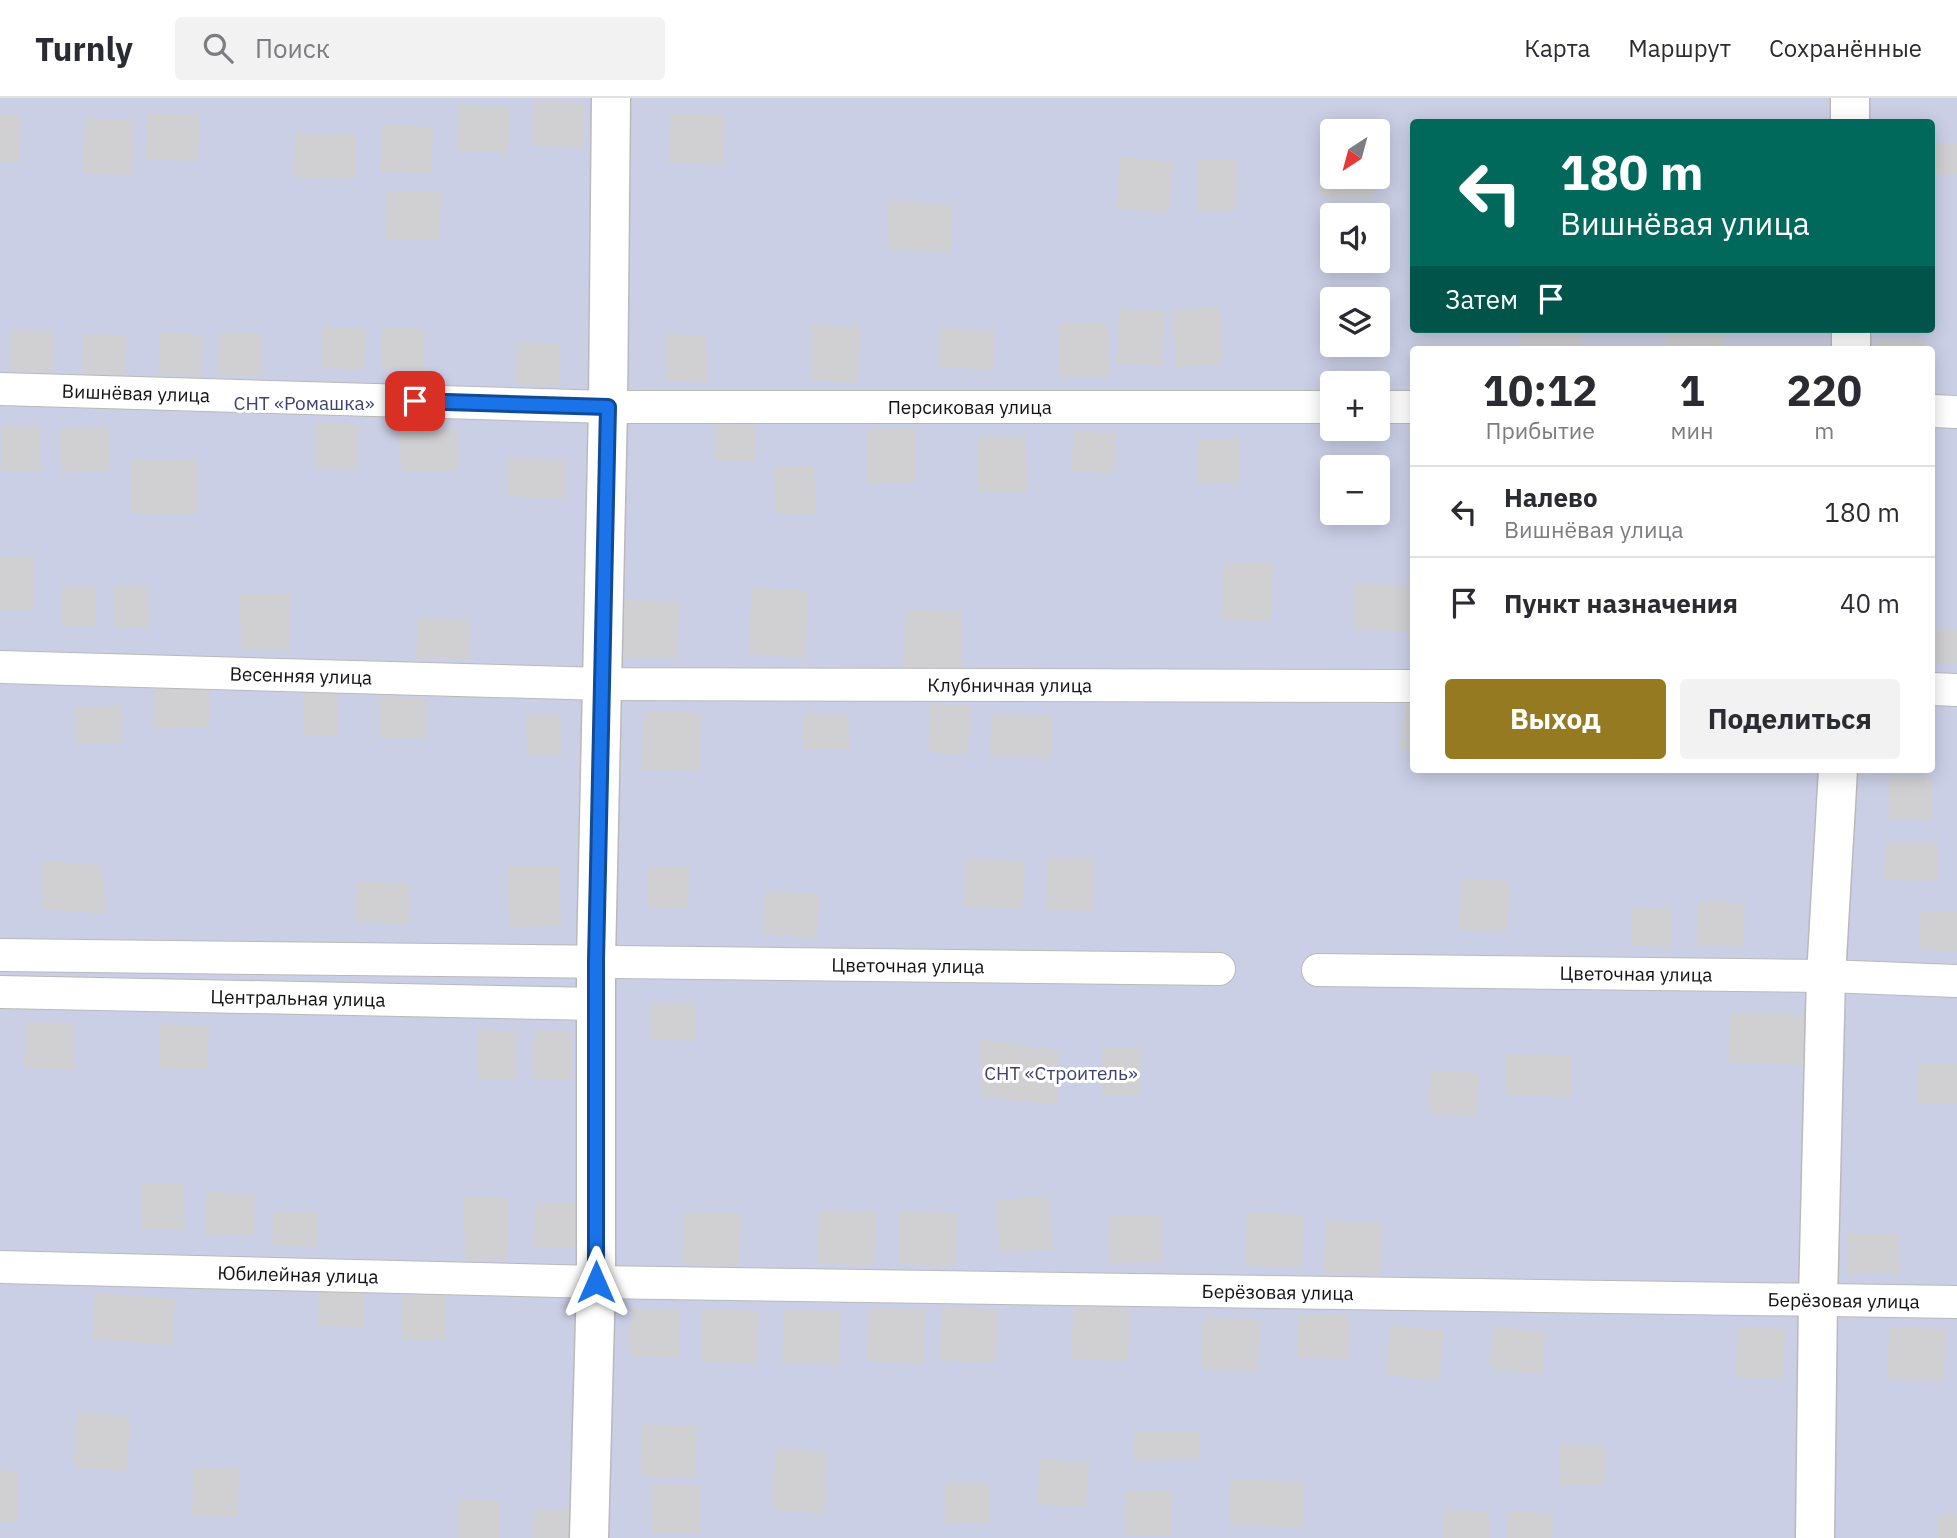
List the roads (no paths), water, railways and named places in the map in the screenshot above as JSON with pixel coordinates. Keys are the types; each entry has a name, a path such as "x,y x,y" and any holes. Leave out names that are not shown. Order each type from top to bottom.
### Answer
{"street":[{"path":"589,1538 596,1282 596,961 608,407 611,98"},
{"path":"1850,98 1850,119"},
{"name":"Вишнёвая улица","path":"0,389 608,407"},
{"name":"Персиковая улица","path":"608,407 1320,407"},
{"path":"1390,407 1410,407"},
{"path":"1935,411 1957,412"},
{"name":"Весенняя улица","path":"0,667 603,684"},
{"name":"Клубничная улица","path":"603,684 1410,686"},
{"path":"1935,689 1957,690"},
{"path":"1815,1538 1826,976 1838,773"},
{"name":"Центральная улица","path":"0,955 596,961"},
{"name":"Цветочная улица","path":"596,961 1219,969"},
{"name":"Цветочная улица","path":"1318,970 1826,976 1957,981"},
{"name":"Центральная улица","path":"0,992 596,1004"},
{"name":"Юбилейная улица","path":"0,1267 596,1282"},
{"name":"Берёзовая улица","path":"596,1282 1957,1302"}],"park label":[{"name":"СНТ «Ромашка»","path":"304,403"},
{"name":"СНТ «Строитель»","path":"1061,1073"}]}
